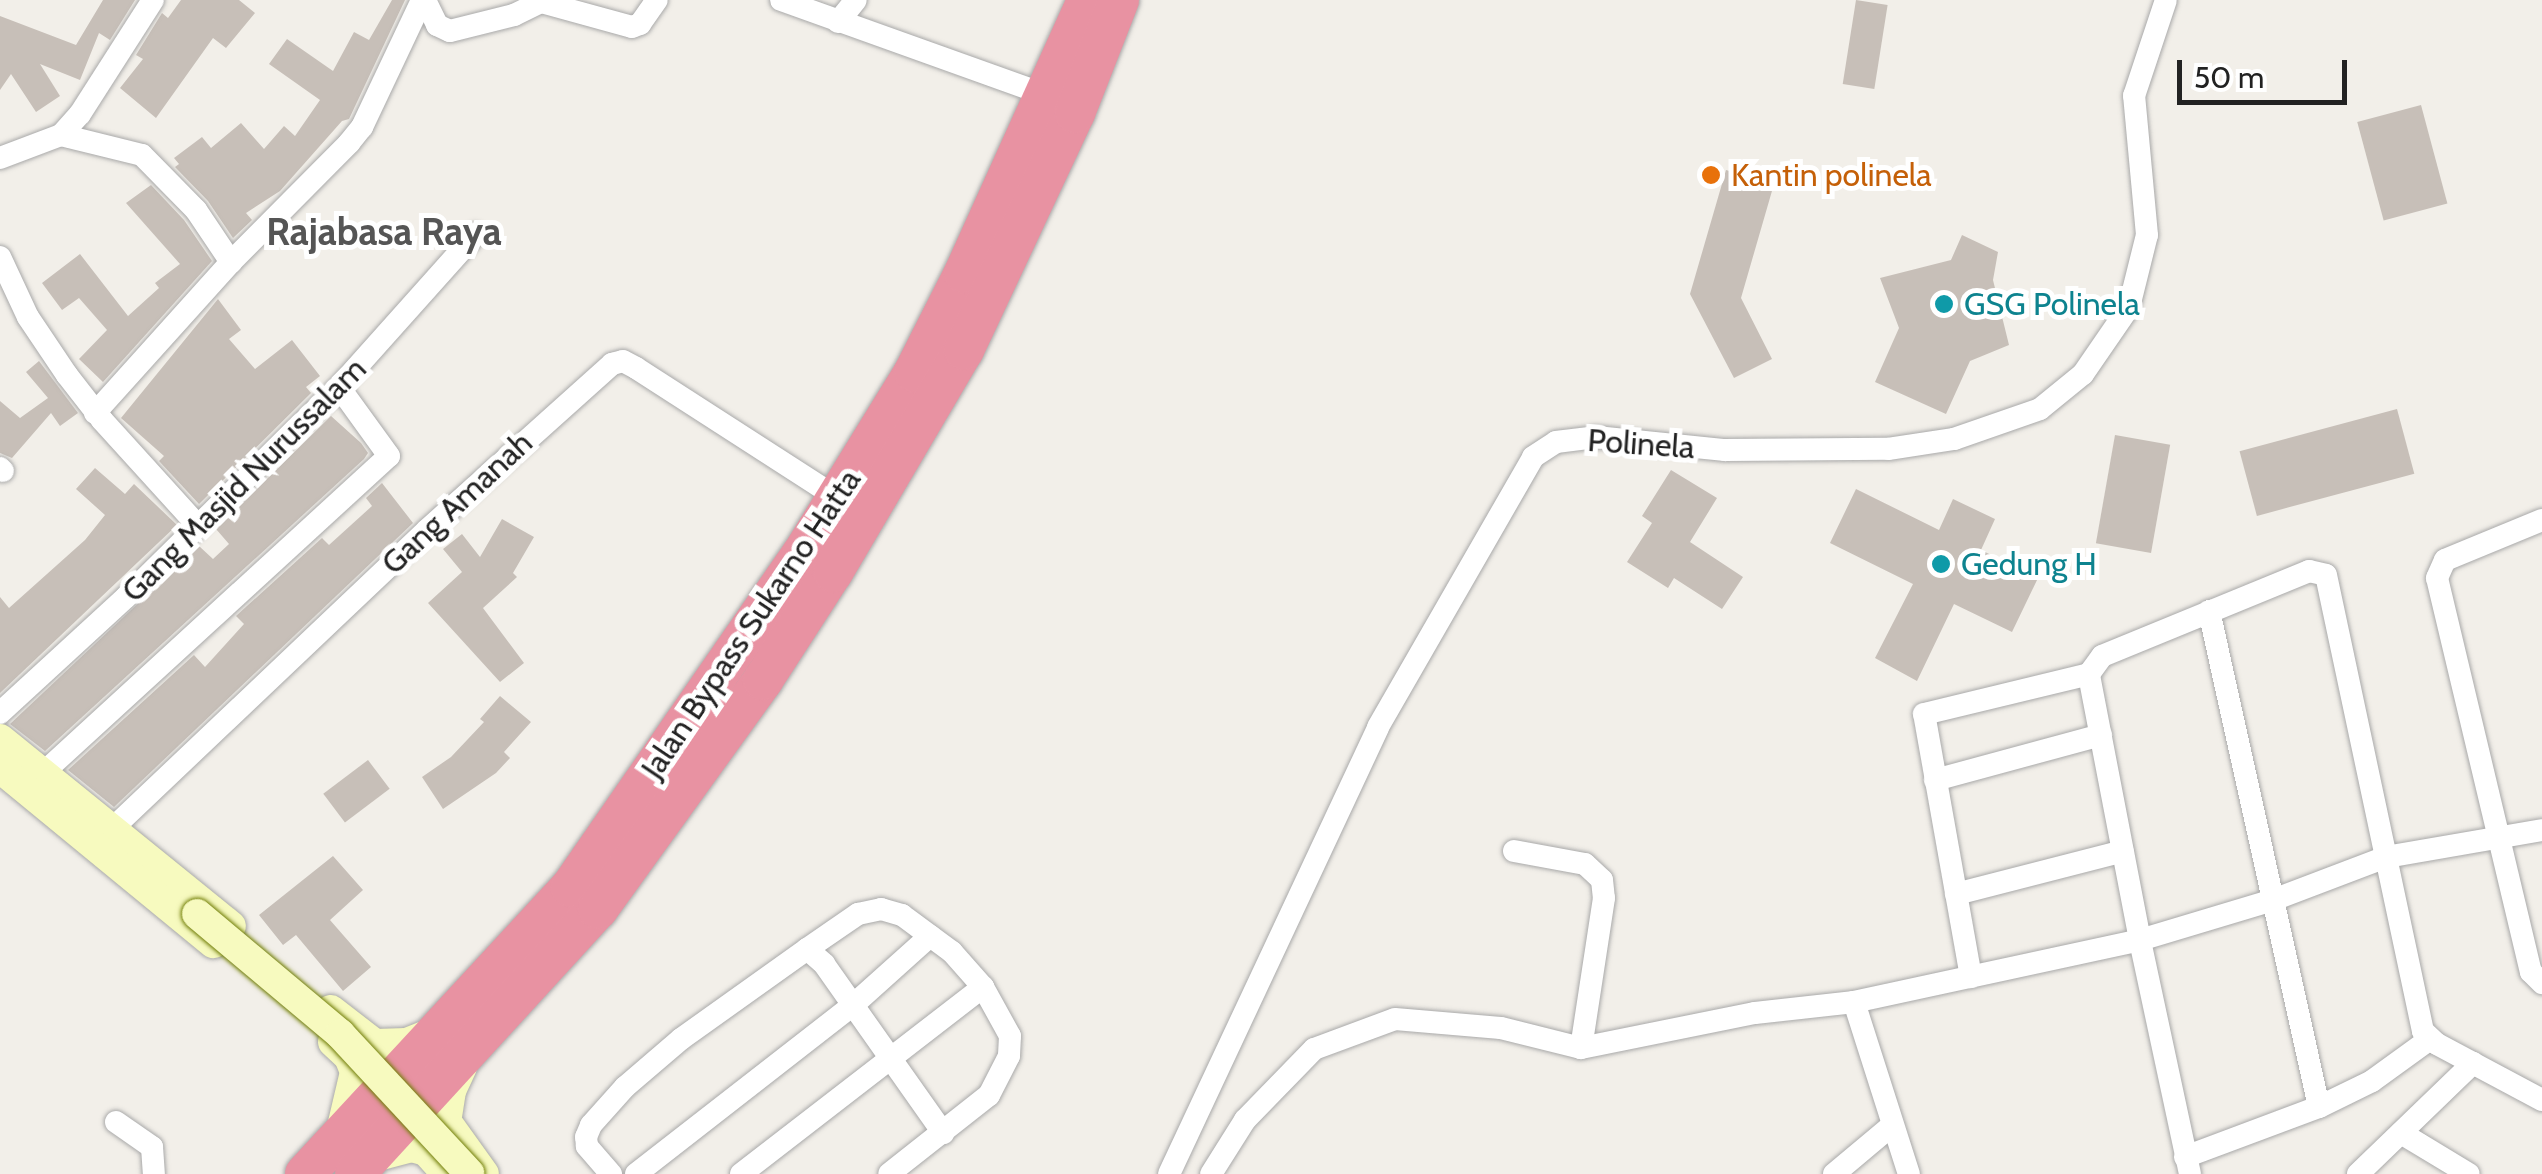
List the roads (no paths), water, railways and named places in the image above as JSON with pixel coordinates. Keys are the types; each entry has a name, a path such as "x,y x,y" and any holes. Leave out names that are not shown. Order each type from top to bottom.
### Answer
{"highway":[{"name":"Jalan Bypass Sukarno Hatta","path":"305,1174 355,1157 456,1039 571,887 736,653 838,498 914,372 1046,95 1086,0"},
{"name":"Jalan Bypass Sukarno Hatta","path":"456,1039 598,909 763,680 834,572 964,350 1075,113 1119,0"}],"street":[{"path":"0,158 61,135 86,105 153,0"},
{"path":"423,0 436,25 450,31 514,15 541,2 632,27 657,0"},
{"path":"95,413 231,262 324,174 362,127 423,0"},
{"path":"780,0 1046,95"},
{"path":"838,22 856,0"},
{"name":"Polinela","path":"1169,1174 1378,727 1533,458 1556,442 1596,437 1725,450 1888,449 1954,439 2040,409 2083,374 2128,307 2147,235 2134,96 2166,0"},
{"path":"61,135 142,155 196,210 231,262"},
{"name":"Gang Masjid Nurussalam","path":"0,713 340,388 476,234"},
{"path":"0,257 28,317 95,413 198,526"},
{"name":"Gang Amanah","path":"113,828 427,530 612,364 623,361 636,368 838,498"},
{"path":"42,772 390,456 340,388"},
{"path":"2542,520 2445,560 2437,578 2531,972 2542,983"},
{"path":"1971,977 1924,714 2089,674 2102,656 2309,571 2326,575 2420,1019 2430,1039 2542,1100"},
{"path":"2209,611 2318,1107"},
{"path":"2089,674 2188,1165 2372,1081 2430,1039"},
{"path":"1936,780 2101,736"},
{"path":"0,739 113,828 174,896 340,1034 470,1174"},
{"path":"0,768 174,896 341,1033 398,1044 456,1039 446,1109 448,1160"},
{"path":"1211,1174 1245,1120 1314,1049 1395,1019 1501,1028 1581,1048 1755,1013 1854,1002 2140,940 2273,900 2386,857 2472,838 2542,814"},
{"path":"2497,831 2542,830"},
{"path":"1514,852 1585,864 1602,880 1604,898 1581,1048"},
{"path":"1956,894 2122,852"},
{"path":"578,1174 605,1167 586,1137 591,1125 625,1086 681,1039 858,914 881,909 902,915 930,936 983,987 1010,1036 1009,1056 989,1095 889,1174"},
{"path":"636,1174 852,1006 930,936"},
{"path":"807,950 824,964 943,1133"},
{"path":"741,1174 983,987"},
{"path":"1854,1002 1890,1127 1909,1174"},
{"path":"341,1033 355,1072 355,1157 412,1146 484,1174"},
{"path":"2358,1174 2473,1064"},
{"path":"116,1122 152,1147 154,1174"},
{"path":"1834,1174 1890,1127"},
{"path":"2401,1133 2469,1174"}],"place":[{"name":"Kantin polinela","path":"1711,175"},
{"name":"GSG Polinela","path":"1944,304"},
{"name":"Gedung H","path":"1941,564"}],"district":[{"name":"Rajabasa Raya","path":"384,232"}]}
